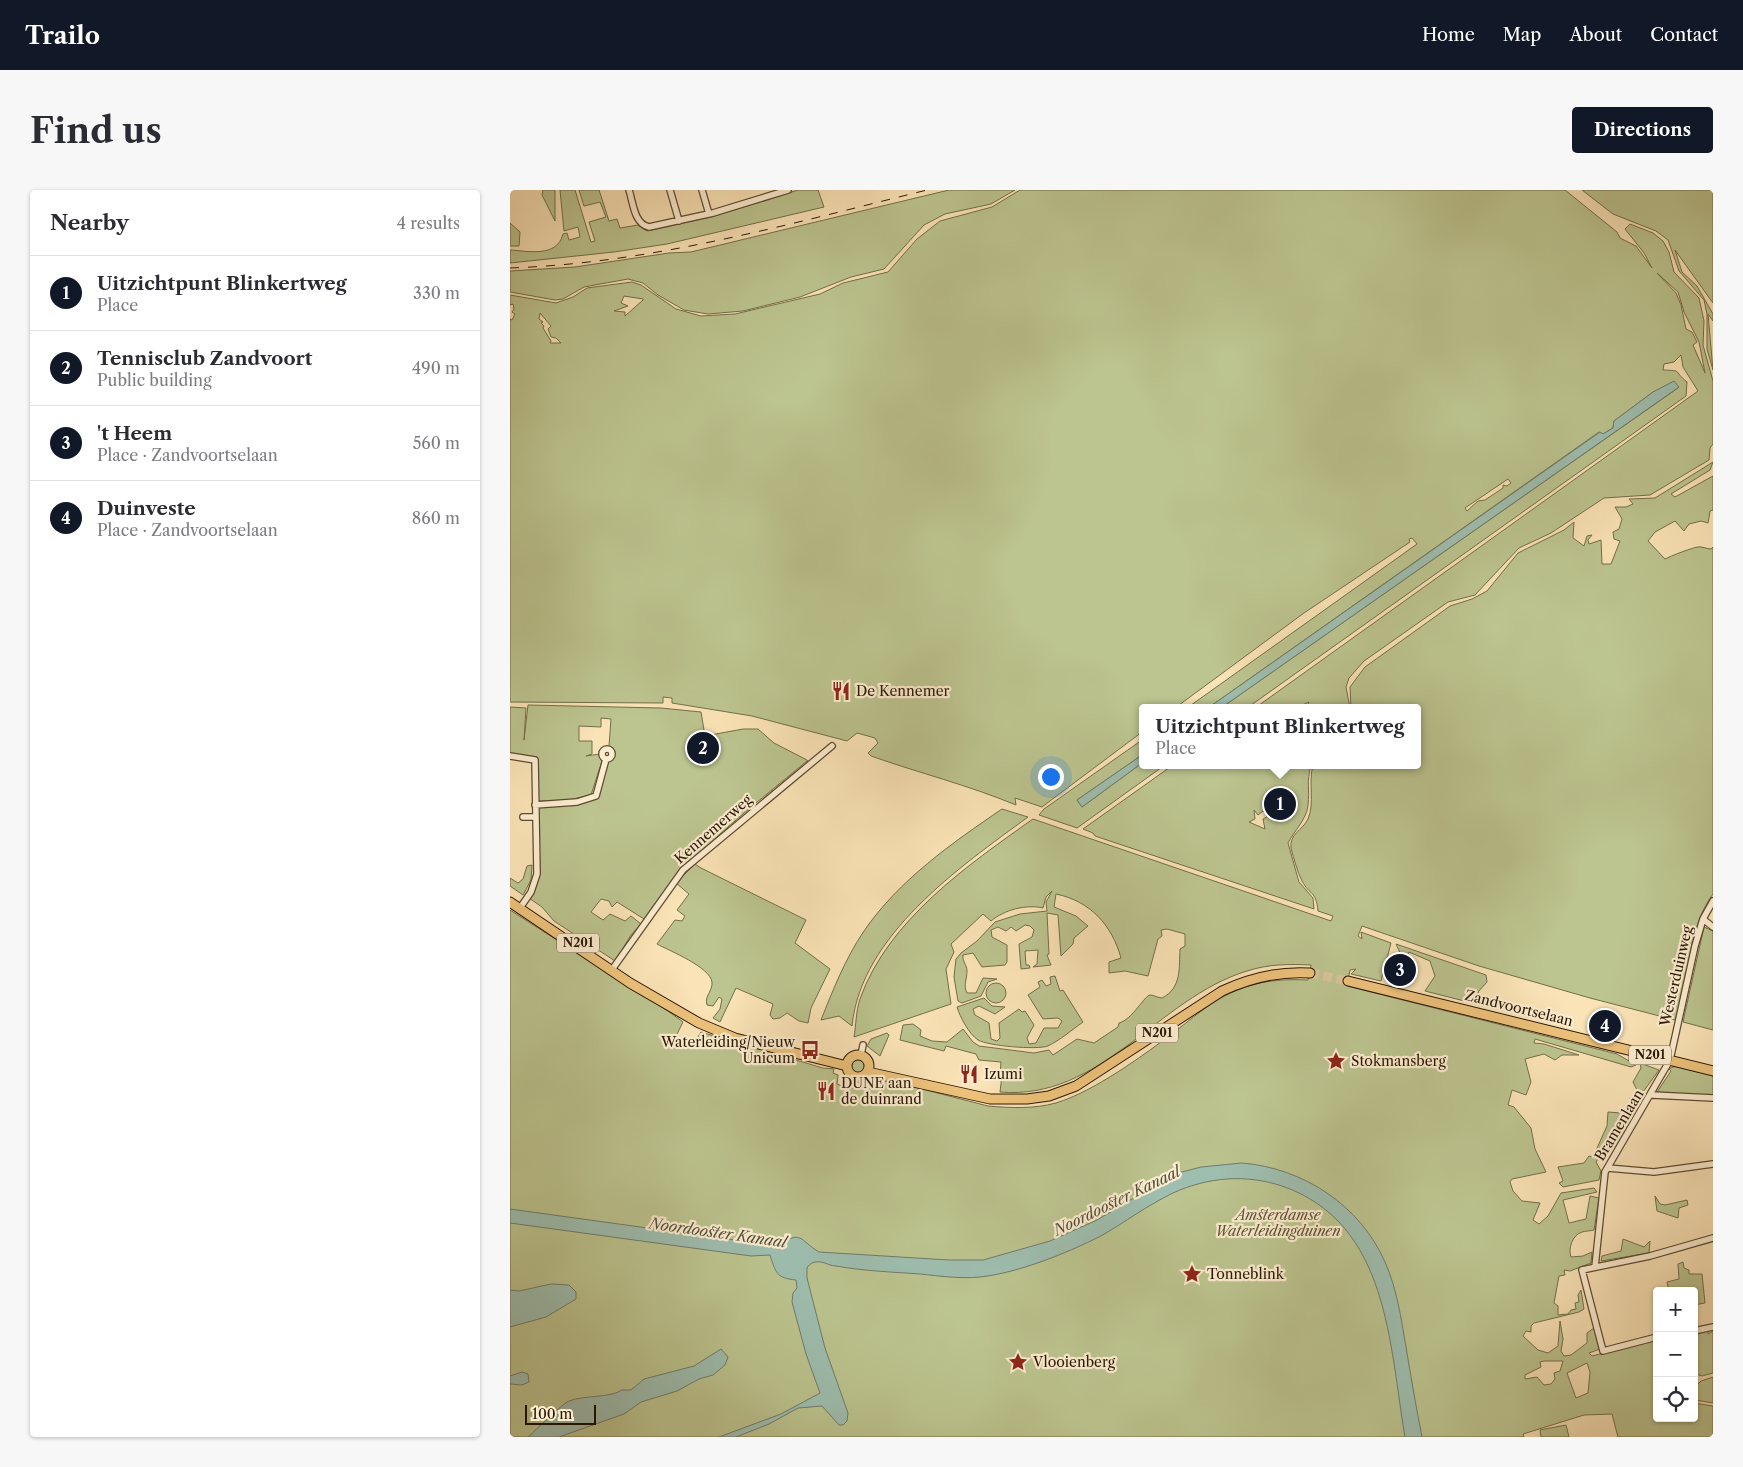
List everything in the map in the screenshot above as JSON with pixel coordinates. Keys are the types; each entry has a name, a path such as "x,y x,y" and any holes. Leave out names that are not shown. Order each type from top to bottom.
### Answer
{"main road":[{"name":"N201","path":"510,896 521,906 646,992 680,1014 718,1032 800,1055 847,1063 848,1072 855,1077 861,1077 869,1069 990,1099 1028,1099 1049,1096 1076,1086 1222,992 1246,981 1272,975 1310,973"},
{"name":"N201","path":"510,902 521,906"},
{"name":"Zandvoortselaan","path":"1348,981 1713,1070"},
{"path":"847,1063 854,1055 861,1055 868,1060 869,1069"}],"street":[{"path":"629,190 638,220 643,226 652,227 709,214 788,190"},
{"path":"670,190 680,221"},
{"path":"702,190 709,214"},
{"name":"Kennemerweg","path":"612,969 683,870 832,746"},
{"path":"510,756 535,760 537,874 531,892 521,906"},
{"path":"535,805 577,802 596,796 606,759"},
{"path":"523,817 535,817"},
{"name":"Westerduinweg","path":"1670,1060 1703,919 1713,901"},
{"path":"1703,919 1713,927"},
{"path":"861,1055 863,1045"},
{"name":"Bramenlaan","path":"1595,1267 1603,1183 1608,1168 1652,1095 1670,1060"},
{"path":"1652,1095 1713,1098"},
{"path":"1608,1168 1654,1172 1713,1164"},
{"path":"1653,1338 1603,1351 1579,1271 1650,1256 1713,1238"},
{"path":"1698,1330 1713,1327"}],"green space":[{"path":"543,190 555,190 555,221 542,195"},
{"path":"560,190 575,190 591,242 595,241 589,222 606,217 600,202 584,206 579,190 599,190 609,221 617,219 620,228 638,225 647,231 715,216 798,190 818,190 824,207 667,244 614,252 510,263 510,250 533,252 548,250 560,242 563,234 567,233 569,240 580,237 578,227 564,231"},
{"path":"949,190 1015,190 991,204 945,214 924,225 884,269 851,277 800,297 743,311 708,314 684,310 658,295 643,283 628,279 584,287 563,299 555,300 510,292 510,271 575,267 669,253 691,252"},
{"path":"1020,190 1565,190 1617,232 1620,238 1636,246 1652,268 1644,253 1625,229 1630,224 1653,233 1663,241 1669,252 1674,272 1699,298 1704,321 1703,345 1713,381 1713,444 1710,448 1709,460 1650,495 1604,498 1551,533 1519,548 1475,595 1448,602 1364,661 1349,678 1346,687 1349,704 1308,704 1309,702 1305,704 1261,704 1698,391 1683,367 1681,355 1674,362 1664,364 1663,370 1676,371 1687,382 1686,396 1253,704 1227,704 1678,388 1653,392 1614,421 1613,428 1603,434 1599,432 1214,704 1193,704 1417,544 1412,538 1409,539 1410,542 1304,613 1180,704 1139,704 1139,734 1042,807 1015,798 1016,805 980,791 871,756 868,753 878,743 875,738 857,733 847,741 752,716 672,703 672,698 663,697 663,703 510,702 510,319 512,320 515,314 512,312 514,309 513,304 510,305 510,295 556,303 573,297 587,288 632,282 641,285 676,309 701,316 735,314 820,294 843,283 888,272 917,239 940,221 992,207","holes":["1657,273 1678,292 1684,312 1699,342 1705,373 1693,345 1697,342 1692,332 1686,329 1681,305 1676,293","624,296 643,299 625,316 625,312 614,311 628,306 621,303","540,313 551,326 548,329 551,337 556,338 561,343 550,343 551,341 541,323 543,322 539,319","1508,479 1511,483 1507,486 1503,485 1503,488 1485,500 1478,501 1467,511 1465,508"]},
{"path":"1582,190 1713,190 1713,303 1675,250 1682,272 1697,286 1713,314 1713,321 1708,314 1713,370 1707,349 1707,314 1704,300 1679,271 1668,240 1656,231 1613,214"},
{"path":"510,223 520,232 519,246 510,246"},
{"name":"Amsterdamse Waterleidingduinen","path":"1713,462 1710,470 1671,494 1675,497 1713,476 1713,510 1710,511 1708,523 1701,521 1689,524 1684,531 1675,521 1655,532 1648,541 1665,559 1695,548 1711,549 1713,547 1713,894 1704,908 1693,939 1684,988 1675,1020 1479,966 1362,926 1358,936 1362,939 1361,932 1391,943 1381,981 1351,974 1356,969 1350,970 1347,986 1617,1054 1636,1065 1631,1067 1535,1039 1534,1043 1544,1044 1579,1055 1562,1055 1555,1060 1544,1054 1525,1059 1531,1082 1526,1095 1512,1090 1508,1105 1514,1107 1531,1128 1535,1149 1546,1172 1512,1179 1510,1182 1513,1191 1522,1201 1540,1203 1533,1220 1539,1224 1548,1216 1561,1193 1594,1188 1597,1192 1563,1200 1569,1223 1586,1219 1590,1196 1599,1198 1594,1230 1583,1232 1576,1236 1573,1239 1570,1250 1571,1257 1583,1256 1592,1252 1591,1263 1570,1271 1564,1270 1565,1275 1559,1276 1554,1303 1558,1306 1558,1315 1568,1314 1571,1310 1576,1309 1575,1303 1579,1302 1578,1295 1581,1290 1584,1309 1579,1312 1534,1323 1531,1326 1531,1332 1526,1331 1523,1336 1538,1350 1548,1353 1558,1346 1560,1321 1563,1339 1561,1351 1564,1356 1571,1355 1587,1343 1587,1333 1594,1328 1600,1349 1589,1353 1592,1356 1653,1341 1653,1422 1698,1422 1698,1404 1713,1406 1713,1437 1618,1437 1612,1414 1584,1415 1523,1434 1524,1437 510,1437 510,910 683,1022 675,1038 692,1047 701,1032 823,1068 834,1069 833,1073 838,1075 837,1084 849,1089 879,1078 988,1106 1022,1108 1056,1103 1087,1090 1119,1071 1228,994 1263,982 1308,980 1311,965 1263,967 1247,971 1215,984 1185,1003 1099,1065 1069,1081 1036,1090 1000,1092 1001,1062 979,1060 976,1054 946,1046 944,1051 900,1040 903,1025 913,1024 921,1030 920,1036 932,1041 947,1042 963,1029 973,1042 979,1046 1034,1053 1049,1050 1053,1055 1077,1039 1094,1043 1118,1027 1119,1023 1129,1017 1148,996 1152,995 1162,998 1173,989 1178,976 1180,949 1185,946 1185,934 1167,929 1161,930 1162,936 1158,939 1148,976 1125,971 1109,973 1109,962 1121,958 1112,935 1098,916 1089,909 1068,897 1056,894 1054,907 1076,916 1088,926 1074,938 1073,944 1061,956 1058,915 1047,913 1049,954 1047,955 1051,965 1033,967 1037,964 1038,950 1025,951 1026,965 1029,965 1030,968 1021,969 1019,944 1032,937 1034,930 1030,926 1025,925 1016,931 1011,927 1006,931 998,927 991,930 992,937 1007,945 1007,962 1005,965 982,967 973,953 963,955 967,969 965,985 967,993 976,993 983,978 997,979 988,982 981,996 962,1003 958,1001 954,977 956,959 961,953 977,941 995,922 1020,914 1047,911 1046,902 1052,891 1046,897 1043,908 1023,907 1002,914 991,921 983,914 951,944 954,952 946,969 951,1004 854,1037 860,999 873,970 890,944 910,919 957,875 1033,819 1331,921 1333,916 1318,911 1314,896 1300,877 1291,848 1292,839 1306,823 1310,813 1312,769 1421,769 1421,704 1351,704 1350,687 1365,667 1450,606 1472,599 1487,591 1518,553 1564,530 1574,522 1573,538 1584,546 1587,536 1592,535 1588,540 1589,544 1601,540 1602,564 1611,564 1620,541 1614,539 1613,532 1619,529 1622,519 1615,507 1626,507 1633,504 1629,499 1655,498","holes":["1544,1361 1563,1361 1560,1371 1554,1373 1555,1379 1551,1384 1544,1385 1537,1377 1525,1379 1525,1375 1541,1367 1540,1362","1587,1363 1590,1372 1588,1393 1576,1398 1567,1373"]},
{"path":"528,705 661,708 701,712 705,736 743,729 758,729 774,743 809,762 807,761 720,834 680,874 644,919 617,902 612,907 609,901 601,899 591,912 603,920 610,914 625,921 631,916 641,924 631,935 615,961 554,921 542,907 529,898 537,882 539,871 538,806 592,799 607,761 612,760 613,748 609,746 611,719 601,718 601,727 579,726 579,741 592,741 592,754 586,756 600,754 602,761 591,795 568,800 538,801 537,757 510,754 510,707 526,708 524,740"},
{"path":"1139,742 1139,757 1077,800 1082,807 1139,765 1139,769 1159,769 1077,828 1039,815 1044,809"},
{"path":"1167,769 1310,769 1307,810 1303,820 1288,843 1299,882 1313,898 1314,909 1095,836 1093,833 1083,829","holes":["1274,801 1277,801 1277,809 1281,811 1276,818 1273,819 1272,814 1263,819 1265,829 1249,822 1255,819 1254,810 1258,815 1263,811 1266,813 1273,809"]},
{"path":"1002,809 1028,817 945,881 918,906 894,933 874,962 859,993 852,1026 839,1016 821,1020 851,952 864,931 893,895 946,849"},
{"path":"695,864 806,920 795,943 830,969 811,1008 808,1023 799,1021 787,1013 780,1018 773,1019 770,1015 773,1004 736,988 720,1022 713,1018 720,1009 722,999 719,997 713,1006 707,1005 706,1002 712,985 710,976 697,965 657,944 675,920 682,921 685,916 677,910 689,894 676,883"},
{"path":"532,865 531,880 523,895 510,886 510,878 518,883 523,879 527,866"},
{"path":"1704,927 1713,931 1713,1030 1683,1022"},
{"path":"1396,944 1486,975 1487,982 1478,992 1484,1006 1425,991 1435,976 1430,961 1409,952 1404,961"},
{"path":"1055,976 1060,991 1063,990 1083,1022 1048,1046 1034,1048 1013,1047 983,1042 971,1034 960,1016 957,1007 984,998 992,1006 1005,1007 995,1014 979,1006 973,1009 975,1015 989,1023 991,1039 997,1041 1000,1038 999,1023 1019,1009 1022,1012 1025,1011 1034,1025 1027,1038 1029,1044 1036,1043 1044,1028 1058,1028 1062,1021 1058,1018 1043,1019 1028,995 1040,987 1038,982 1042,980 1046,986 1051,984 1050,977"},
{"path":"996,983 1003,986 1006,993 1003,1000 996,1003 989,1000 986,993 989,986"},
{"path":"887,1033 889,1035 880,1056 867,1046 871,1039"},
{"path":"855,1059 861,1059 865,1066 861,1073 855,1073 851,1069 851,1063"},
{"path":"1640,1063 1659,1070 1643,1092 1638,1092 1633,1082 1641,1068"},
{"path":"1675,1066 1713,1074 1713,1097 1657,1092 1671,1071 1669,1069"},
{"path":"1639,1097 1596,1162 1601,1171 1599,1180 1563,1187 1559,1183 1563,1181 1558,1167 1584,1163 1589,1156 1593,1157 1607,1126 1608,1112 1621,1113 1631,1101 1629,1099"},
{"path":"1642,1098 1644,1104 1617,1148 1610,1145"},
{"path":"1655,1196 1660,1204 1665,1205 1687,1200 1688,1205 1679,1208 1678,1218 1657,1211"},
{"path":"1623,1239 1644,1247 1650,1241 1649,1253 1601,1261 1602,1256 1621,1251"},
{"path":"1683,1262 1684,1268 1689,1270 1689,1274 1702,1274 1705,1303 1698,1304 1698,1287 1668,1287 1667,1282 1679,1279 1678,1264"},
{"path":"1708,1330 1708,1334 1713,1331 1713,1373 1702,1376 1698,1374 1698,1334"},
{"path":"1713,1377 1713,1403 1698,1400 1698,1384"},
{"path":"1566,1425 1569,1437 1541,1437 1540,1430"}],"shaded area":[{"path":"1674,381 1679,387 1227,704 1214,704 1600,432 1603,434 1613,428 1614,421 1653,392"},
{"path":"1139,757 1139,765 1082,807 1077,800"},
{"path":"1242,1163 1265,1166 1307,1181 1345,1207 1361,1223 1374,1242 1385,1262 1396,1293 1422,1437 1405,1437 1387,1326 1378,1290 1364,1257 1344,1228 1317,1204 1282,1186 1268,1182 1227,1179 1200,1183 1173,1193 1088,1242 1026,1267 995,1275 972,1278 950,1277 868,1270 834,1266 821,1262 813,1263 807,1268 807,1278 825,1348 848,1413 847,1421 843,1425 839,1425 822,1406 798,1408 769,1424 736,1437 719,1437 781,1414 820,1393 806,1354 792,1302 793,1293 797,1288 796,1280 784,1278 778,1274 770,1255 751,1256 510,1223 510,1209 778,1246 796,1237 804,1240 819,1252 949,1260 983,1260 1050,1241 1097,1220 1174,1174 1201,1167"},
{"path":"551,1284 569,1285 576,1292 576,1299 546,1317 510,1327 510,1290 519,1291"},
{"path":"721,1349 728,1357 725,1365 713,1375 699,1379 677,1391 641,1402 624,1414 559,1437 528,1437 569,1401 617,1393 622,1390 631,1390 644,1379 694,1366"},
{"path":"522,1372 528,1374 529,1382 522,1385 510,1384 510,1376"}],"tunnel":[{"path":"1310,973 1348,981"}],"railway":[{"path":"510,268 563,265 668,250 772,228 927,190"}],"place":[{"name":"De Kennemer","path":"841,691"},
{"name":"Tennisclub Zandvoort","path":"703,748"},
{"name":"Uitzichtpunt Blinkertweg","path":"1280,804"},
{"name":"'t Heem","path":"1400,970"},
{"name":"Duinveste","path":"1605,1026"},
{"name":"Waterleiding/Nieuw Unicum","path":"810,1050"},
{"name":"Stokmansberg","path":"1336,1061"},
{"name":"Izumi","path":"969,1074"},
{"name":"DUNE aan de duinrand","path":"826,1091"},
{"name":"Tonneblink","path":"1192,1274"},
{"name":"Vlooienberg","path":"1018,1362"}],"water label":[{"name":"Noordooster Kanaal","path":"1117,1201"},
{"name":"Noordooster Kanaal","path":"718,1233"}]}
